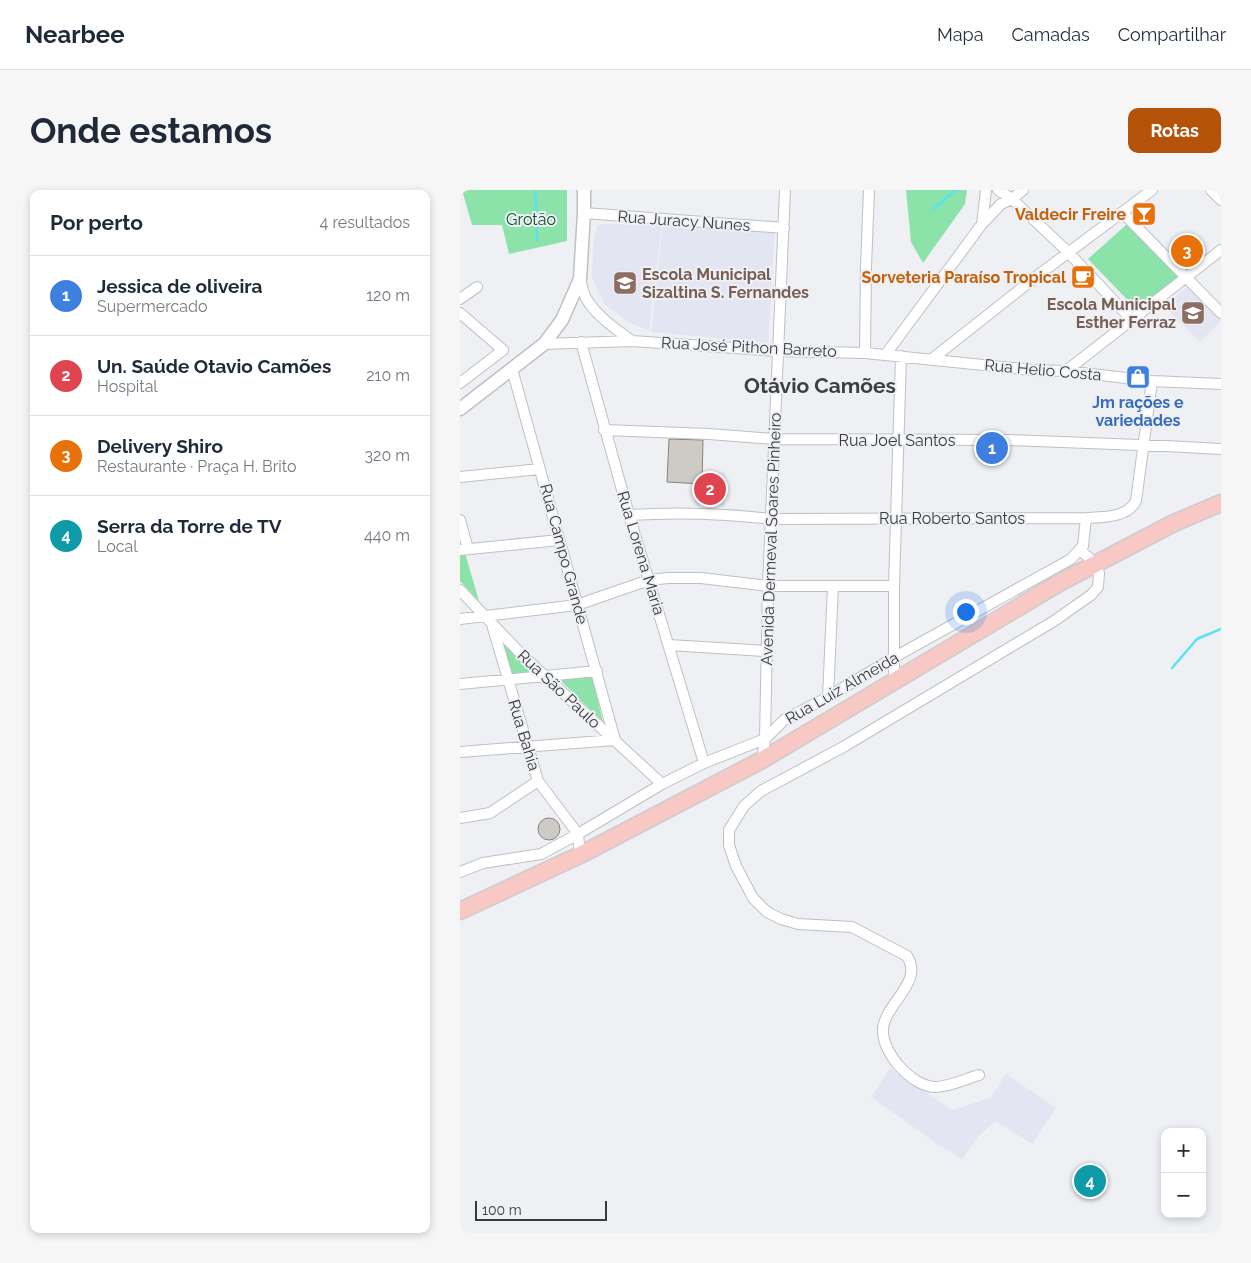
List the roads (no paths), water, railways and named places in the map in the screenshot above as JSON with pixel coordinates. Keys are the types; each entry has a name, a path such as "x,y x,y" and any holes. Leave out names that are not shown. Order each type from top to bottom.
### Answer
{"highway":[{"path":"460,911 580,855 762,760 1095,563 1174,523 1221,503"}],"street":[{"path":"584,190 580,279 585,298 612,326 632,340"},
{"name":"Avenida Dermeval Soares Pinheiro","path":"762,760 765,738 768,586 785,190"},
{"path":"865,353 869,190"},
{"path":"982,224 986,190"},
{"path":"998,190 1012,199 1069,253 1132,320"},
{"path":"886,354 982,224 1001,204 1012,199 1023,190"},
{"path":"932,359 1152,190"},
{"path":"1211,190 1221,200"},
{"name":"Rua Juracy Nunes","path":"584,213 784,228"},
{"path":"1123,213 1221,313"},
{"path":"1066,371 1221,250"},
{"path":"460,409 544,344 567,311 580,279"},
{"path":"460,299 477,287"},
{"path":"460,313 503,350 460,383"},
{"name":"Rua José Pithon Barreto","path":"544,344 632,340 778,351 865,353"},
{"name":"Rua Lorena Maria","path":"581,342 628,514 704,763"},
{"name":"Rua Helio Costa","path":"865,353 1032,370 1066,371 1152,381 1221,384"},
{"path":"894,682 894,586 901,356"},
{"name":"Rua Campo Grande","path":"512,369 615,740"},
{"path":"1144,445 1152,381"},
{"name":"Rua Joel Santos","path":"604,430 710,434 774,439 998,440 1221,449"},
{"name":"Rua Roberto Santos","path":"628,514 671,512 724,513 771,519 1086,518 1117,515 1131,509 1136,501 1144,445"},
{"path":"460,477 540,469"},
{"path":"979,1075 935,1087 921,1083 901,1069 888,1048 883,1027 887,1017 906,988 912,972 912,964 907,956 852,927 798,924 780,919 767,912 753,898 736,866 729,845 729,830 744,806 761,791 845,746 1084,601 1096,591 1100,582 1099,573 1095,563 1080,550 1084,540 1086,518"},
{"path":"460,520 464,550 558,540"},
{"name":"Rua Luiz Almeida","path":"460,872 483,863 541,854 662,784 704,763 765,738 784,720 1058,568 1080,550"},
{"path":"460,619 489,620 577,605 649,580 684,577 768,586 894,586"},
{"path":"828,697 833,586"},
{"name":"Rua São Paulo","path":"460,590 544,675 662,784"},
{"name":"Rua Bahia","path":"489,620 538,780 578,834"},
{"path":"669,645 766,651"},
{"path":"460,684 597,671"},
{"path":"460,752 615,740"},
{"path":"460,818 490,812 538,780"},
{"path":"578,834 580,855"}],"waterway":[{"path":"534,190 536,198 537,240"},
{"path":"933,209 956,190"},
{"path":"1172,668 1197,639 1221,629"}],"place":[{"name":"Valdecir Freire","path":"1144,214"},
{"name":"Delivery Shiro","path":"1187,251"},
{"name":"Sorveteria Paraíso Tropical","path":"1083,277"},
{"name":"Escola Municipal Sizaltina S. Fernandes","path":"625,283"},
{"name":"Escola Municipal Esther Ferraz","path":"1193,313"},
{"name":"Jm rações e variedades","path":"1138,377"},
{"name":"Jessica de oliveira","path":"992,448"},
{"name":"Un. Saúde Otavio Camões","path":"710,489"},
{"name":"Serra da Torre de TV","path":"1090,1181"}],"district":[{"name":"Otávio Camões","path":"820,385"}],"park label":[{"name":"Grotão","path":"531,219"}]}
